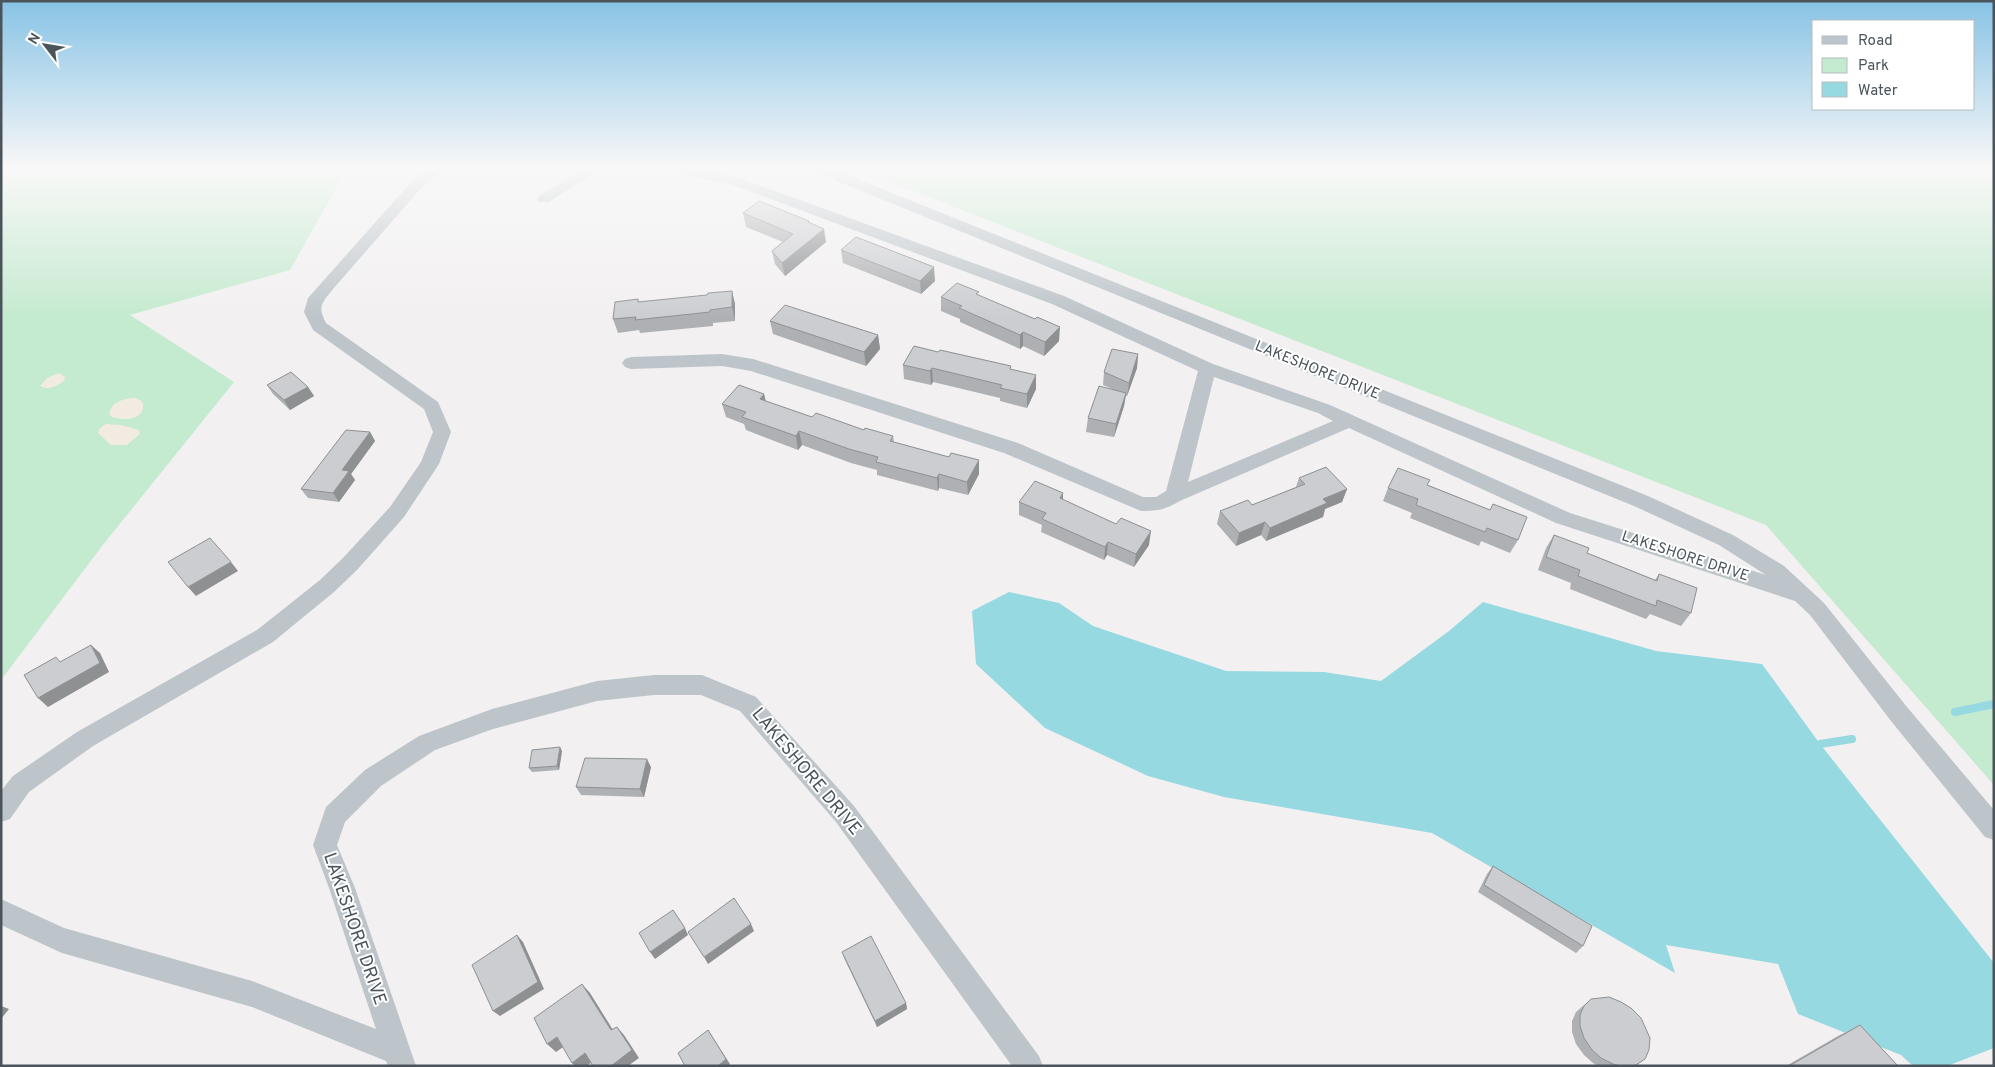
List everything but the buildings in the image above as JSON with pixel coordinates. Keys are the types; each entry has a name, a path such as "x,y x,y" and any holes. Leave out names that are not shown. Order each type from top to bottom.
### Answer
{"street":[{"path":"1,811 21,784 84,738 265,636 327,586 397,512 430,464 442,432 432,406 319,326 312,312 314,302 326,285 386,219"},
{"name":"LAKESHORE DRIVE","path":"837,219 1058,300 1206,368 1324,409 1563,518 1802,595"},
{"name":"LAKESHORE DRIVE","path":"943,219 1641,501 1726,540 1776,572 1817,609 1899,714 1994,829"},
{"path":"631,363 722,360 753,365 1011,448 1141,504 1158,504 1349,421"},
{"path":"1175,495 1206,368"},
{"name":"LAKESHORE DRIVE","path":"399,1058 325,845 335,816 373,778 427,743 492,719 597,691 654,685 702,684 748,704 845,814 1029,1066"},
{"name":"LAKESHORE DRIVE","path":"1,912 62,940 252,994 399,1058"}],"green space":[{"path":"1,219 319,219 290,270 130,315 234,382 102,546 1,680"},
{"path":"984,219 1994,219 1994,785 1766,525"}],"sand":[{"path":"59,373 65,377 64,381 49,388 40,386 47,378"},
{"path":"135,398 142,401 143,407 142,412 138,416 121,419 110,416 110,411 118,402"},
{"path":"106,424 121,425 139,430 140,434 127,445 111,445 98,433 100,428"}],"water":[{"path":"1009,592 1059,603 1093,626 1226,671 1324,672 1381,681 1449,631 1483,602 1656,651 1762,664 1820,744 1994,963 1994,1048 1947,1066 1913,1066 1901,1055 1798,1014 1778,964 1666,945 1675,973 1432,833 1224,797 1148,776 1045,728 976,664 972,611"}],"waterway":[{"path":"1955,712 1994,704"},
{"path":"1820,744 1852,739"}]}
